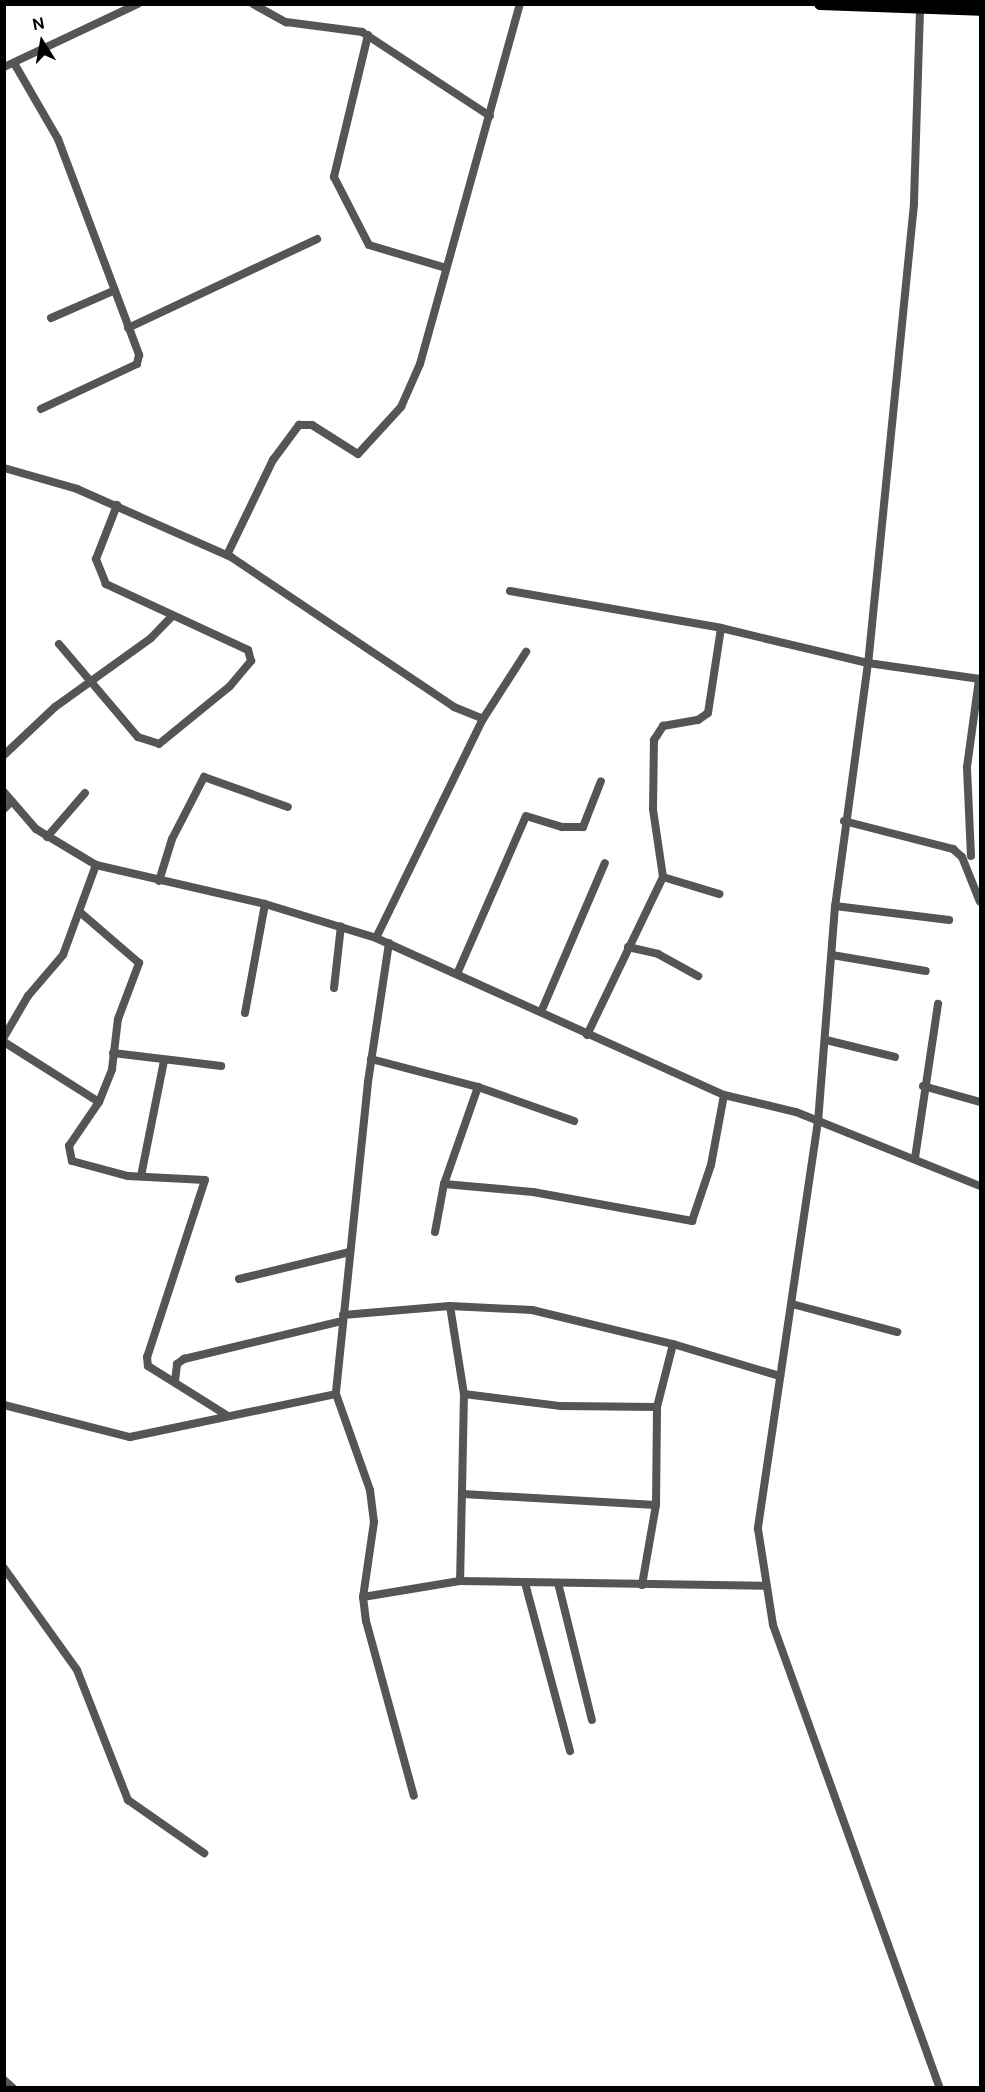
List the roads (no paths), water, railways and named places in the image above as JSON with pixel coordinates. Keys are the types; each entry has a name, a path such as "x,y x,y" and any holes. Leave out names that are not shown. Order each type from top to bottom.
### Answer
{"highway":[{"path":"820,4 920,10 981,10"}],"street":[{"path":"4,67 138,4"},
{"path":"253,4 286,22 368,35 490,116"},
{"path":"227,555 273,460 298,424 312,424 358,454 401,407 420,364 520,4"},
{"path":"920,10 913,216 868,663 844,821 834,906 826,1040 818,1121 758,1529 763,1586 940,2088"},
{"path":"368,35 334,166 337,186 369,245 446,268"},
{"path":"14,63 58,139 128,328 137,364 40,409"},
{"path":"128,328 317,239"},
{"path":"51,318 113,291"},
{"path":"4,468 117,505 227,555 445,701 483,719"},
{"path":"59,644 138,737 159,744 230,686 252,654 171,617 100,576 96,559 117,505"},
{"path":"510,591 721,628 868,663 980,679 967,766 971,856 981,902"},
{"path":"4,755 90,681 171,617"},
{"path":"587,1035 663,877 653,809 654,740 663,726 698,720 708,713 721,628"},
{"path":"376,938 483,719 526,652"},
{"path":"159,881 172,839 204,777 288,807"},
{"path":"458,974 526,816 562,827 583,827 601,781"},
{"path":"4,792 47,837 96,865 265,904 376,938 724,1095 818,1121 981,1186"},
{"path":"47,837 85,793"},
{"path":"4,809 12,801"},
{"path":"844,821 929,841 971,856"},
{"path":"540,1012 604,863"},
{"path":"4,1037 28,996 63,955 81,913 96,865"},
{"path":"663,877 719,894"},
{"path":"245,1014 265,904"},
{"path":"834,906 949,920"},
{"path":"81,913 139,963 99,1102 69,1146 68,1157 141,1176 201,1177 207,1186 147,1356 148,1366 228,1416"},
{"path":"334,988 341,926"},
{"path":"389,943 372,1059 336,1394 371,1500 374,1522 363,1597 414,1796"},
{"path":"628,947 658,954 698,976"},
{"path":"832,955 926,971"},
{"path":"915,1158 923,1086 938,1004"},
{"path":"826,1040 895,1057"},
{"path":"4,1042 99,1102"},
{"path":"113,1053 164,1061 221,1066"},
{"path":"372,1059 478,1087 574,1121"},
{"path":"141,1176 164,1061"},
{"path":"923,1086 981,1102"},
{"path":"435,1232 444,1184 478,1087"},
{"path":"444,1184 543,1194 692,1221 711,1166 724,1095"},
{"path":"239,1279 350,1252"},
{"path":"792,1304 897,1332"},
{"path":"175,1382 177,1364 184,1359 343,1318 450,1306 532,1310 673,1344 780,1376"},
{"path":"450,1306 464,1394 460,1581"},
{"path":"642,1585 656,1505 657,1407 673,1344"},
{"path":"4,1405 130,1437 336,1394"},
{"path":"464,1394 561,1406 657,1407"},
{"path":"463,1494 656,1505"},
{"path":"4,1568 77,1670 128,1800 204,1853"},
{"path":"363,1597 460,1581 763,1586"},
{"path":"525,1582 570,1751"},
{"path":"558,1583 592,1720"},
{"path":"4,2080 13,2088"}]}
